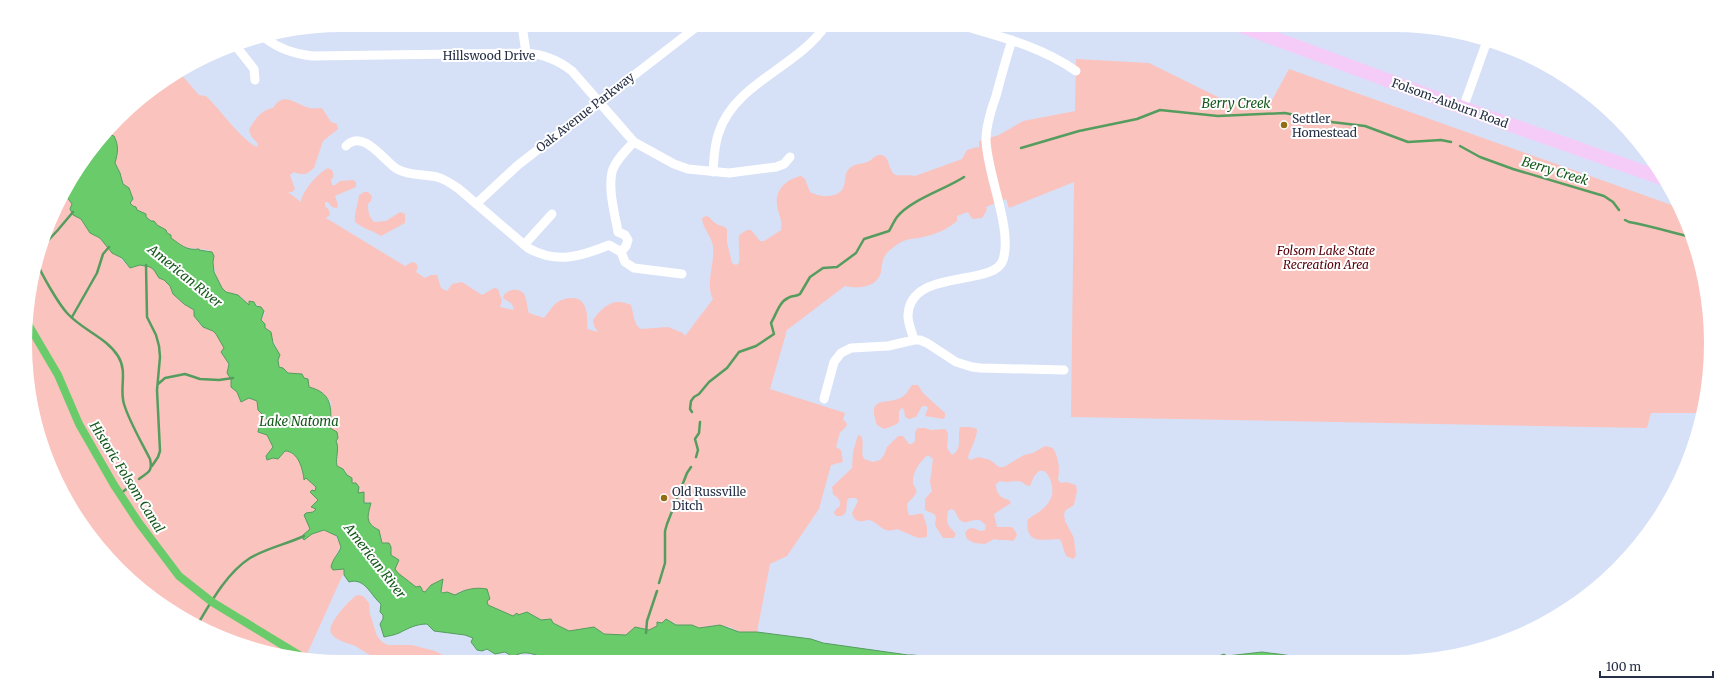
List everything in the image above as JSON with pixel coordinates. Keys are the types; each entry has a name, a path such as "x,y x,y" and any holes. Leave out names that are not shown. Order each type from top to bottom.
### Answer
{"main road":[{"name":"Folsom-Auburn Road","path":"1264,32 1463,108 1655,176"}],"street":[{"path":"523,32 526,54"},
{"name":"Oak Avenue Parkway","path":"476,204 518,165 690,32"},
{"path":"713,172 718,133 723,122 736,103 809,45 820,32"},
{"path":"984,32 1048,53 1076,71"},
{"path":"914,340 908,316 910,307 917,295 929,286 991,270 998,267 1003,261 1004,230 988,160 986,139 989,118 1012,40"},
{"name":"Hillswood Drive","path":"270,41 290,52 312,56 526,54 547,57 566,66 600,101 634,142 674,164 688,169 713,172 744,172 776,167 784,164 790,157"},
{"path":"1463,108 1485,47"},
{"path":"239,50 254,69 255,80"},
{"path":"346,146 349,143 356,141 367,143 396,168 408,174 436,177 446,180 459,189 524,245 545,255 568,258 578,256 609,245 614,234 618,232"},
{"path":"618,232 612,193 612,172 623,153 634,142"},
{"path":"524,245 552,214"},
{"path":"618,232 625,235 628,240 626,246 621,252"},
{"path":"609,245 621,252 625,262 634,268 682,274"},
{"path":"824,399 834,362 841,353 851,348 888,346 914,340 920,340 927,343 956,362 972,367 1064,370"}],"green space":[{"name":"Folsom Lake State Recreation Area","path":"1076,59 1149,63 1228,102 1272,100 1289,69 1671,205 1687,243 1698,283 1701,303 1704,344 1701,384 1696,413 1651,413 1647,428 1071,417 1074,182 1009,208 1006,199 986,207 987,210 982,218 973,219 968,212 957,216 957,221 939,232 899,243 886,254 881,272 876,281 861,287 845,286 787,330 770,389 845,413 843,420 847,425 840,432 836,447 841,450 843,462 831,465 819,509 787,556 770,564 757,632 739,632 730,627 715,625 699,628 692,625 676,625 673,622 658,622 657,626 649,630 643,629 631,631 626,635 604,634 584,629 569,631 553,623 551,619 541,620 531,614 513,616 488,605 487,601 490,599 489,593 460,591 455,595 443,593 441,589 444,583 430,586 425,592 407,582 400,576 395,569 397,563 391,555 389,543 382,543 379,530 372,525 369,520 367,512 369,502 363,502 364,494 358,493 359,487 356,483 352,483 352,478 347,475 346,471 337,466 337,441 330,428 331,402 322,392 309,387 308,379 304,378 302,374 288,373 283,368 279,367 277,364 280,355 268,330 265,328 261,320 265,313 258,305 249,303 249,305 237,294 226,292 222,288 216,274 214,256 209,250 178,245 169,237 166,230 159,226 158,227 146,217 146,214 137,210 130,203 133,199 129,188 123,184 122,177 115,163 116,153 111,135 138,109 170,84 183,77 199,95 206,96 251,144 257,147 258,144 251,136 249,130 258,116 273,108 281,100 284,99 292,101 310,108 322,108 331,122 337,124 338,129 323,141 314,168 306,174 294,172 290,175 295,189 292,192 288,192 301,202 304,193 311,183 328,168 332,170 334,176 331,180 332,185 335,185 340,181 353,180 356,182 356,187 335,196 338,205 337,208 332,207 328,202 325,202 325,206 329,210 330,215 326,218 405,266 412,262 416,263 418,267 416,272 425,278 431,275 437,275 441,288 447,291 452,284 462,282 482,295 494,288 498,289 502,301 500,307 514,310 512,304 503,298 509,291 519,290 525,296 529,313 544,318 553,306 561,300 567,298 577,299 584,304 586,309 587,329 598,332 594,326 593,320 601,311 609,304 619,302 625,303 631,305 635,322 641,329 668,327 683,333 685,336 713,299 710,281 713,247 702,218 706,216 709,217 727,229 727,242 732,263 736,265 739,263 739,235 747,230 751,230 760,241 764,241 781,230 777,205 778,194 787,182 796,177 801,176 805,179 810,192 814,194 828,196 837,194 843,188 846,174 851,167 869,161 877,155 884,156 886,158 894,174 915,176 962,159 967,150 977,147 979,148 979,141 999,135 1023,121 1075,111"},
{"path":"364,192 368,192 372,196 371,201 368,204 368,209 374,222 386,221 400,212 405,214 405,223 381,236 355,222 359,195"},
{"path":"68,199 72,204 73,215 81,219 90,233 100,238 130,268 141,265 150,267 154,270 159,277 170,286 173,294 184,304 194,310 194,316 202,327 213,331 216,334 224,348 221,352 229,364 227,370 231,379 231,387 237,392 242,402 249,398 257,401 258,410 268,419 265,426 259,427 258,432 267,435 273,447 268,454 267,460 273,458 278,459 285,451 290,452 299,461 304,479 306,478 316,486 314,496 318,500 312,507 316,509 310,513 310,529 303,535 304,540 312,534 324,530 334,534 341,545 335,557 336,570 345,570 308,652 283,649 224,631 170,603 123,564 84,517 64,481 49,444 38,404 32,344 38,283 49,243"},
{"path":"912,385 918,385 923,393 945,413 945,417 943,419 925,416 928,408 926,406 922,406 916,417 909,419 905,417 904,410 902,408 899,411 899,422 895,425 884,429 877,425 874,415 876,405 902,397"},
{"path":"960,427 977,429 976,437 968,458 970,460 979,457 990,460 999,467 1004,467 1024,455 1033,453 1045,446 1053,448 1057,456 1059,472 1058,480 1061,483 1066,482 1076,485 1077,491 1074,505 1066,510 1064,514 1065,521 1074,538 1076,556 1073,559 1066,556 1059,539 1036,539 1029,533 1027,527 1028,519 1044,508 1051,498 1052,489 1050,478 1044,471 1040,471 1036,474 1030,486 1017,481 1000,481 996,484 999,495 1009,500 1011,503 994,514 997,527 1012,527 1017,536 1013,541 994,539 985,544 974,543 967,539 965,533 968,529 973,528 981,531 985,530 986,526 979,520 962,522 954,510 951,509 948,511 947,522 956,534 954,538 943,538 935,525 936,517 934,514 925,510 925,499 932,491 930,482 933,459 928,455 915,471 913,482 916,492 907,506 909,515 923,514 927,527 927,537 918,538 897,529 885,530 870,520 859,521 855,519 852,513 858,501 856,498 849,498 847,501 846,512 843,515 836,516 834,513 840,506 840,502 833,494 832,487 852,468 853,452 858,435 861,436 862,439 862,453 864,459 873,462 880,460 887,447 898,436 903,436 909,444 912,444 915,441 915,432 918,428 931,430 945,429 948,433 947,448 952,455 959,446"},
{"path":"357,595 363,596 369,603 370,614 377,636 382,642 388,645 412,645 435,651 443,655 370,655 357,647 339,640 333,636 330,629 335,619"}],"water":[{"name":"Lake Natoma","path":"112,135 114,136 117,143 115,163 123,184 129,188 133,199 130,203 136,207 137,210 146,214 146,217 151,221 154,221 158,226 166,230 167,233 171,235 171,238 180,245 190,249 199,249 212,252 214,256 214,272 222,288 226,292 238,295 249,305 249,301 254,302 256,306 261,307 264,311 261,320 265,324 265,328 271,332 273,343 280,355 278,360 279,367 283,368 288,373 302,374 304,378 308,379 309,387 317,390 326,397 329,402 331,414 330,428 337,432 338,438 336,441 338,447 337,466 343,469 347,475 352,478 352,483 356,483 359,487 358,493 364,492 364,503 371,503 368,515 369,522 379,530 382,543 389,543 391,547 391,555 399,560 395,569 416,587 420,586 422,591 425,592 431,585 443,579 441,592 443,593 447,592 455,595 471,589 487,589 490,599 487,601 488,605 513,616 517,613 518,615 527,612 541,620 551,619 553,623 569,631 594,627 604,634 626,635 635,627 649,630 657,626 657,622 662,623 666,619 676,625 692,625 699,628 720,625 739,632 757,632 811,639 823,643 908,655 536,655 522,653 510,655 505,652 495,654 487,649 482,651 477,650 471,642 473,638 465,635 434,631 427,624 409,628 397,634 384,637 380,624 383,619 383,615 380,612 381,604 364,585 355,581 349,582 344,575 344,569 333,570 331,567 341,547 337,536 324,530 312,534 304,540 303,539 303,535 310,529 304,515 306,513 313,512 316,509 311,507 318,500 310,492 312,490 315,491 316,487 306,478 304,480 299,461 290,452 285,451 278,459 273,458 267,460 266,456 273,447 267,435 258,432 259,427 265,426 267,419 258,410 257,401 249,398 241,402 237,392 231,387 231,379 227,373 229,364 221,352 224,348 216,334 213,331 203,327 194,316 194,310 184,304 173,294 170,286 164,280 159,278 154,270 150,267 140,265 130,268 122,258 112,253 100,238 90,233 81,219 73,215 70,209 72,204 68,199 84,170 109,138"},
{"path":"1262,652 1287,655 1236,655"}],"waterway":[{"name":"Berry Creek","path":"1021,148 1079,131 1137,119 1160,110 1218,116 1285,113 1323,121 1365,126 1408,142 1441,140 1451,142"},
{"name":"Berry Creek","path":"1460,146 1480,157 1513,169 1604,196 1613,202 1619,210"},
{"path":"692,412 690,409 691,401 694,397 699,394 709,382 727,368 739,352 756,346 774,334 771,323 782,302 790,297 800,294 810,277 823,268 837,267 856,253 864,239 889,231 897,217 910,205 964,177"},
{"path":"51,237 73,212"},
{"path":"1625,220 1684,235"},
{"path":"72,317 97,273 103,254 109,247"},
{"path":"146,265 147,317 156,335 160,357 157,390 160,451 152,466"},
{"path":"41,271 50,289 67,313 113,349 121,362 123,374 122,392 126,411 151,463 149,471 139,479"},
{"name":"Historic Folsom Canal","path":"33,332 58,375 79,424 114,485 139,523 179,576 212,602 291,650"},
{"path":"158,384 165,378 185,374 200,379 219,380 233,378"},
{"path":"696,457 698,450 695,439 699,433 700,422"},
{"path":"659,583 665,563 665,531 687,473 691,467"},
{"path":"120,494 134,483"},
{"path":"200,620 221,587 242,564 263,551 304,536"},
{"path":"646,633 647,621 657,591"}],"place":[{"name":"Settler Homestead","path":"1284,125"},
{"name":"Old Russville Ditch","path":"664,498"}],"water label":[{"name":"American River","path":"185,276"},
{"name":"American River","path":"375,561"}]}
